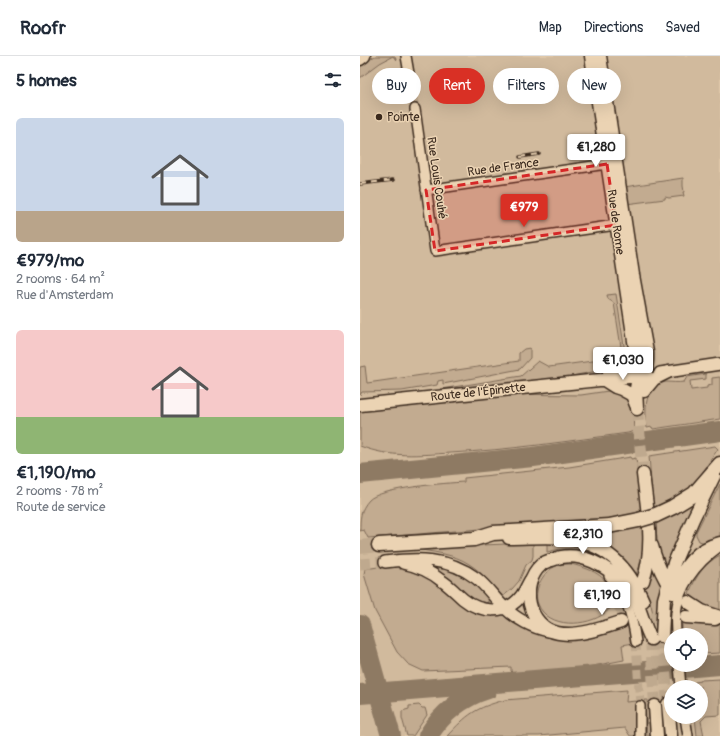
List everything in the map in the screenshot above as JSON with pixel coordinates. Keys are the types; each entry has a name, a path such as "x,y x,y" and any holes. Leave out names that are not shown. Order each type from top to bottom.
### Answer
{"main road":[{"path":"360,58 364,56"},
{"name":"Rue de Rome","path":"590,56 616,225 642,368"},
{"name":"Rue de Rome","path":"600,56 642,368"},
{"path":"642,368 644,391"},
{"path":"638,409 636,389 642,368"},
{"name":"Route de l'Épinette","path":"360,405 403,399 600,380 602,374 625,369 642,368"},
{"path":"638,409 644,391 654,379 668,372"},
{"path":"600,380 632,395 638,409"},
{"path":"474,539 493,533 644,524 656,515 673,507 694,494 720,464"},
{"path":"656,638 664,599 674,563 692,519 720,464"},
{"path":"643,474 644,524 649,543 648,562 643,581"},
{"path":"644,524 654,554 666,581"},
{"path":"379,545 474,539 566,538 592,545 611,556 626,570 636,584 644,601 656,638"},
{"path":"656,638 683,569 694,557 710,545 720,543"},
{"path":"619,618 610,620 589,631 571,634 558,633 548,629 533,613 528,602 531,577 541,564 556,558 584,558 605,567 617,576 628,588 638,603 645,627 656,638"},
{"path":"688,602 702,611 720,618"},
{"path":"686,617 706,619 720,618"},
{"path":"655,706 657,736"},
{"path":"670,724 671,736"}],"street":[{"name":"Rue Louis Couhé","path":"415,109 435,251 616,225"},
{"name":"Rue de France","path":"426,190 607,164"},
{"path":"642,368 668,372 720,364"},
{"path":"676,628 676,612 682,590 692,572 705,557 720,546"},
{"path":"584,558 604,571 622,592 634,622 636,642"},
{"path":"531,577 521,597 504,608 499,610 482,609 464,600 443,581 430,572 404,563 385,562 411,559 442,562 476,578 504,608 515,617 541,630 558,633"},
{"path":"640,706 640,736"},
{"path":"686,724 688,736"}],"highlighted area":[{"path":"607,164 616,225 435,251 426,190"}],"shaded area":[{"path":"360,56 720,56 720,736 360,736"},
{"path":"375,56 393,56 372,68 360,78 360,65"},
{"path":"683,178 684,196 669,198 665,197 665,199 626,204 624,187"},
{"path":"616,294 627,365 547,381 441,389 521,376 538,361 549,367 607,359 621,347 614,303 608,299 607,295"},
{"path":"530,348 530,358 520,369 443,384 443,380 438,381 437,385 402,391 362,392 360,395 360,367 365,366 367,383 519,361 519,353 524,349"},
{"path":"706,374 706,379 690,381 691,390 707,388 707,386 712,385 712,378 720,377 720,419 653,429 652,427 647,428 647,400 653,388 658,384 666,382 684,382 687,377"},
{"path":"615,390 630,398 634,431 562,442 472,452 405,455 371,450 360,446 360,410 500,394 581,395"},
{"path":"715,446 718,449 701,475 691,486 679,495 653,508 649,456"},
{"path":"631,457 631,459 636,458 642,513 593,520 368,538 364,530 360,531 361,514 366,504 369,500 386,492 414,487 464,482 464,478 569,467"},
{"path":"720,484 720,536 705,543 699,541 696,532"},
{"path":"703,490 668,571 658,546 656,520"},
{"path":"643,523 644,543 641,562 636,574 617,553 598,541 576,533"},
{"path":"533,543 532,560 526,565 519,581 502,597 491,583 474,567 457,558 415,549 430,547"},
{"path":"547,543 577,546 594,551 559,549 547,552"},
{"path":"720,555 720,610 703,604 689,593 705,566"},
{"path":"418,562 441,565 469,578 489,597 488,602 485,603 471,599"},
{"path":"650,562 664,583 658,636 651,605 643,584"},
{"path":"571,564 588,569 600,576 609,585 618,600 597,618 579,623 559,622 550,618 543,612 538,604 538,588 546,573 556,566"},
{"path":"391,565 411,568 432,577 483,612 503,615 540,633 589,635 631,625 634,643 622,645 624,660 520,680 511,671 511,667 423,671 408,664 397,652 375,611 364,574 365,569"},
{"path":"682,620 720,623 720,653 708,654 708,628 682,628"},
{"path":"720,679 720,715 708,716 708,680 701,680"},
{"path":"627,690 626,702 636,701 637,736 630,736 625,728 539,736 447,736 461,722 479,709 505,700"},
{"path":"645,700 648,700 650,736 647,736"},
{"path":"419,705 422,708 425,708 427,715 413,736 407,736 402,718 402,711 409,709 409,706"},
{"path":"696,724 702,724 704,736 697,736"}],"taxiway":[{"path":"360,474 533,457 720,431"},
{"path":"360,625 391,736"},
{"path":"360,694 720,665"},
{"path":"428,736 446,713 461,701 488,689"}],"tunnel":[{"path":"414,104 415,109"},
{"path":"637,409 643,474"},
{"path":"360,547 379,545"},
{"path":"360,564 385,562"},
{"path":"618,614 633,597"},
{"path":"633,619 671,616 686,617"},
{"path":"662,637 666,680"},
{"path":"651,639 655,706"},
{"path":"636,642 640,706"}],"railway":[{"path":"520,157 539,154"},
{"path":"360,184 393,180"}],"place":[{"name":"Pointe","path":"379,117"}]}
